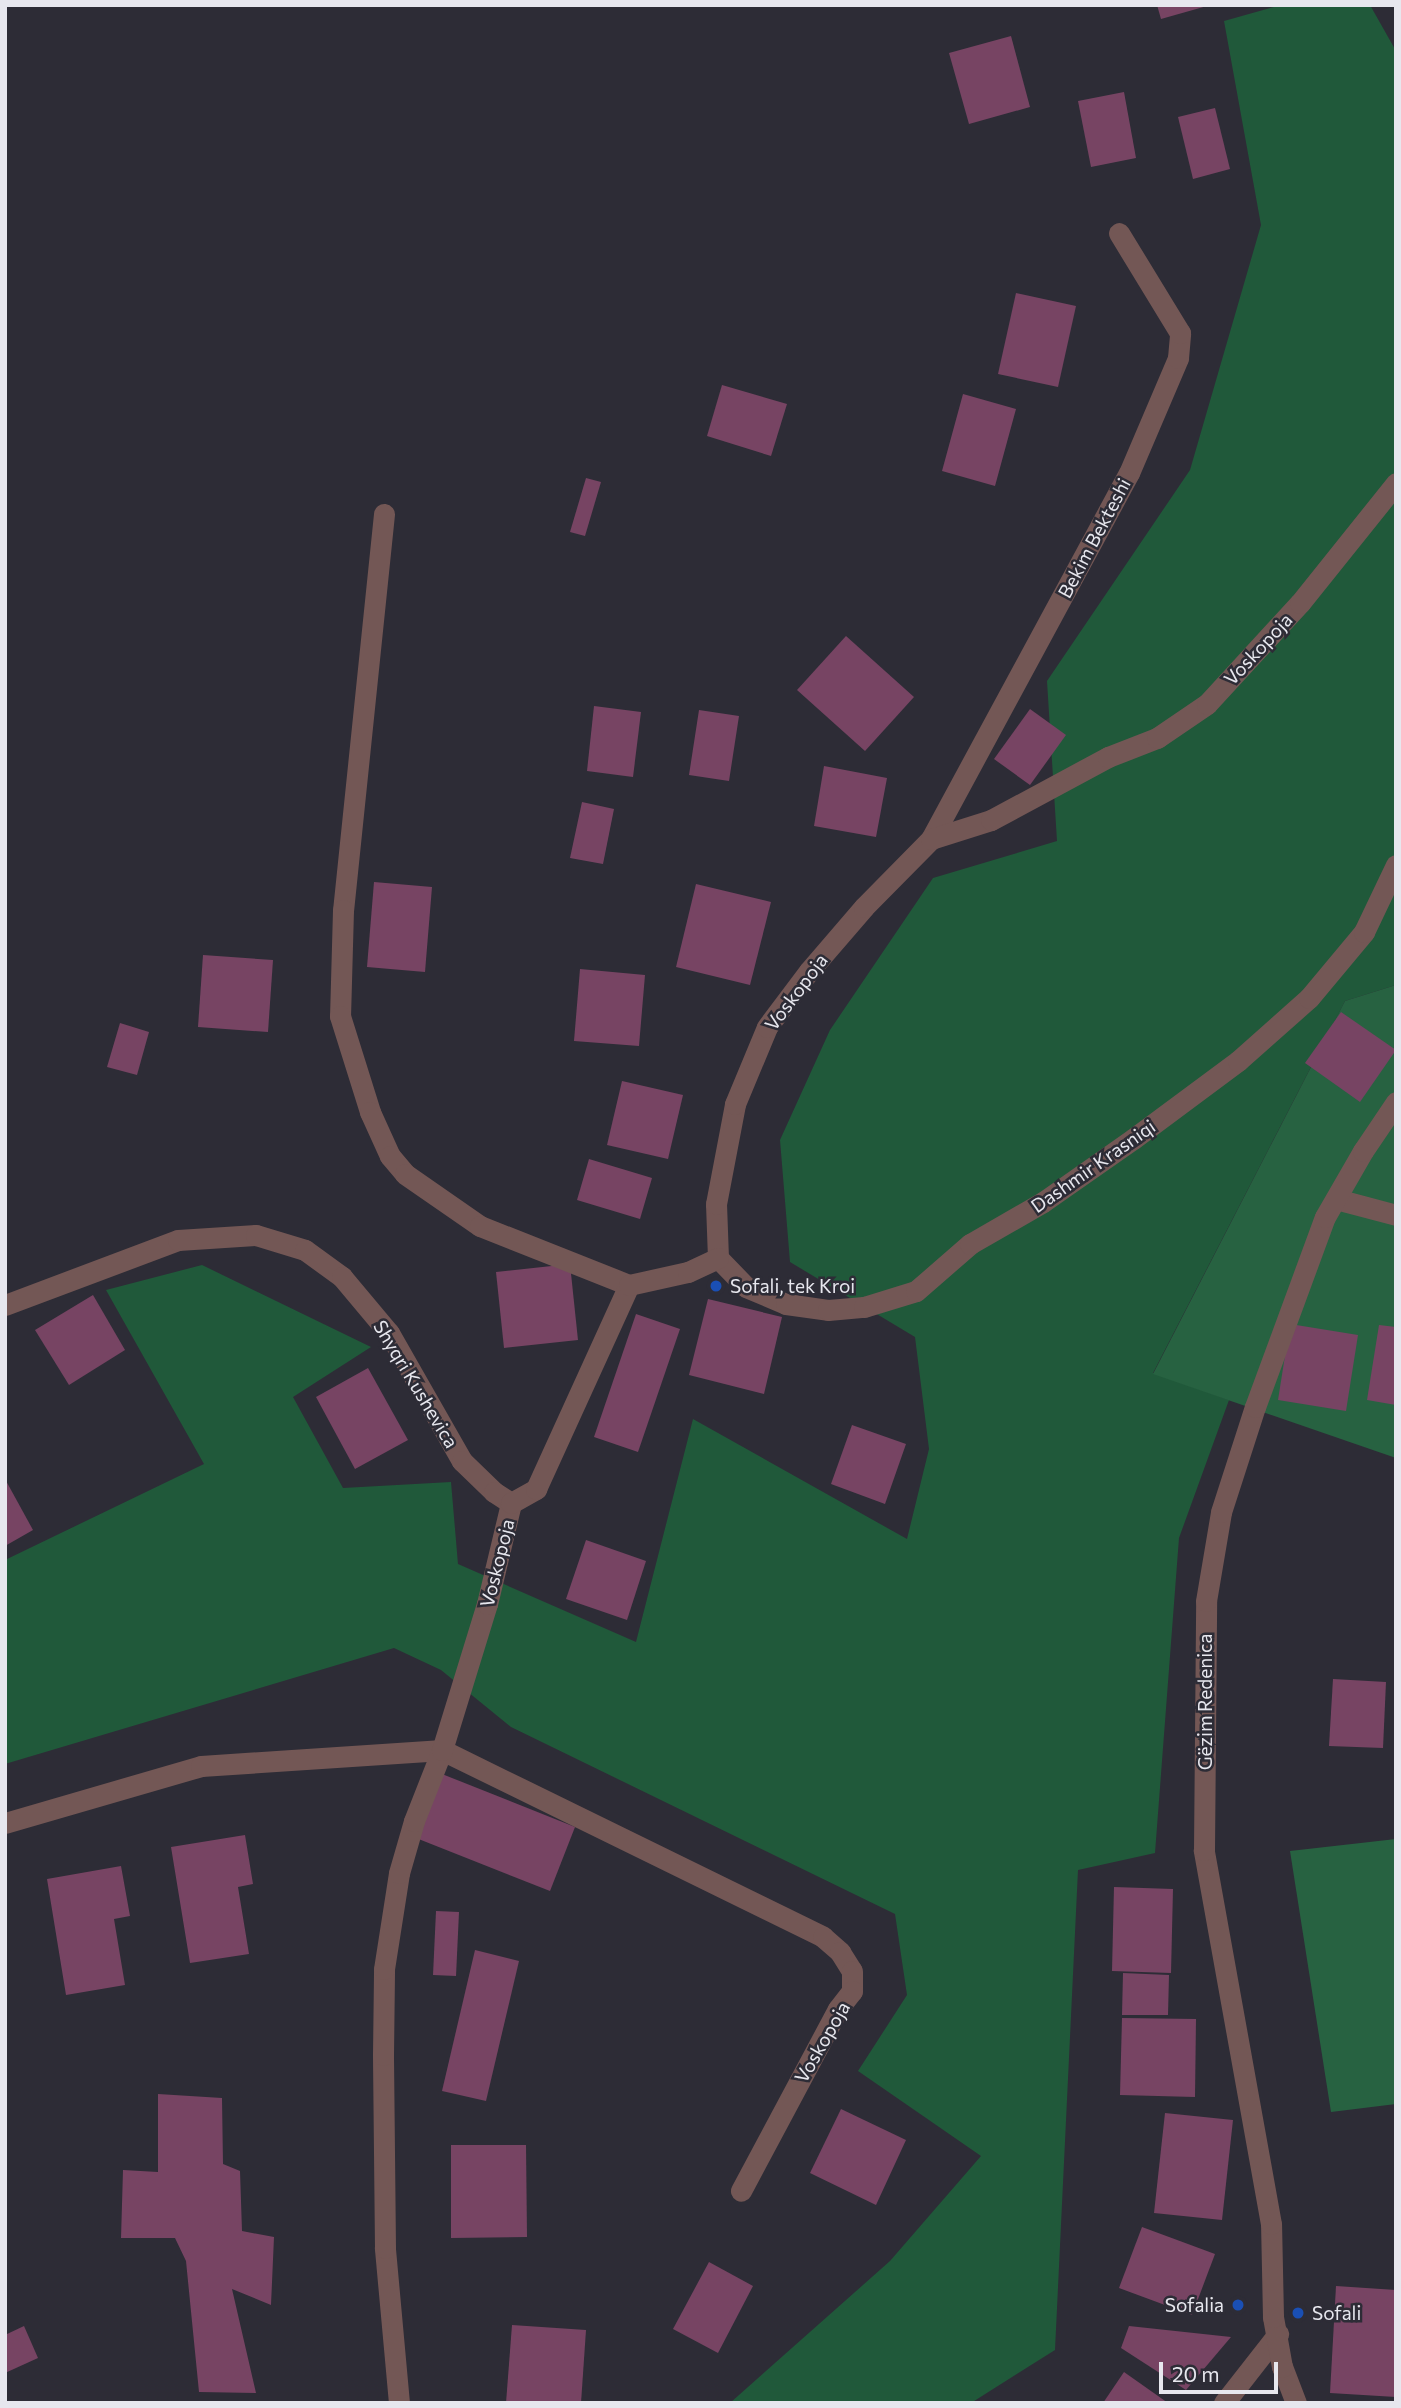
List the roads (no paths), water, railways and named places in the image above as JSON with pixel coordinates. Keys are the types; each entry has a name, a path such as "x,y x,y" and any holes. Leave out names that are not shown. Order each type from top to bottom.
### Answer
{"street":[{"name":"Bekim Bekteshi","path":"932,839 1129,473 1178,358 1181,333 1119,233"},
{"name":"Voskopoja","path":"718,1258 716,1204 727,1141 735,1104 767,1027 809,971 864,907 932,839 990,820 1108,757 1157,738 1207,705 1300,603 1396,484"},
{"path":"384,514 343,910 340,1016 366,1100 390,1156 405,1174 480,1226 629,1285 688,1272 718,1258"},
{"name":"Dashmir Krasniqi","path":"718,1258 746,1287 786,1304 828,1310 864,1307 916,1291 970,1244 1043,1202 1133,1139 1238,1061 1299,1007 1364,932 1396,865"},
{"name":"Gëzim Redenica","path":"1296,2403 1282,2367 1273,2316 1270,2224 1204,1850 1206,1601 1222,1512 1255,1407 1325,1217 1396,1102"},
{"path":"1336,1199 1396,1215"},
{"name":"Shyqri Kushevica","path":"5,1305 178,1240 256,1235 305,1250 342,1277 389,1333 462,1461 494,1492 512,1503"},
{"name":"Voskopoja","path":"399,2403 385,2248 384,1969 399,1872 414,1821 442,1750 487,1604 512,1503 536,1489 629,1285"},
{"name":"Voskopoja","path":"442,1750 823,1937 840,1952 852,1971 852,1991 838,2010 741,2191"},
{"path":"5,1823 201,1766 442,1750"},
{"path":"1224,2403 1278,2334"}],"place":[{"name":"Sofali, tek Kroi","path":"716,1286"},
{"name":"Sofalia","path":"1238,2305"},
{"name":"Sofali","path":"1298,2313"}]}
